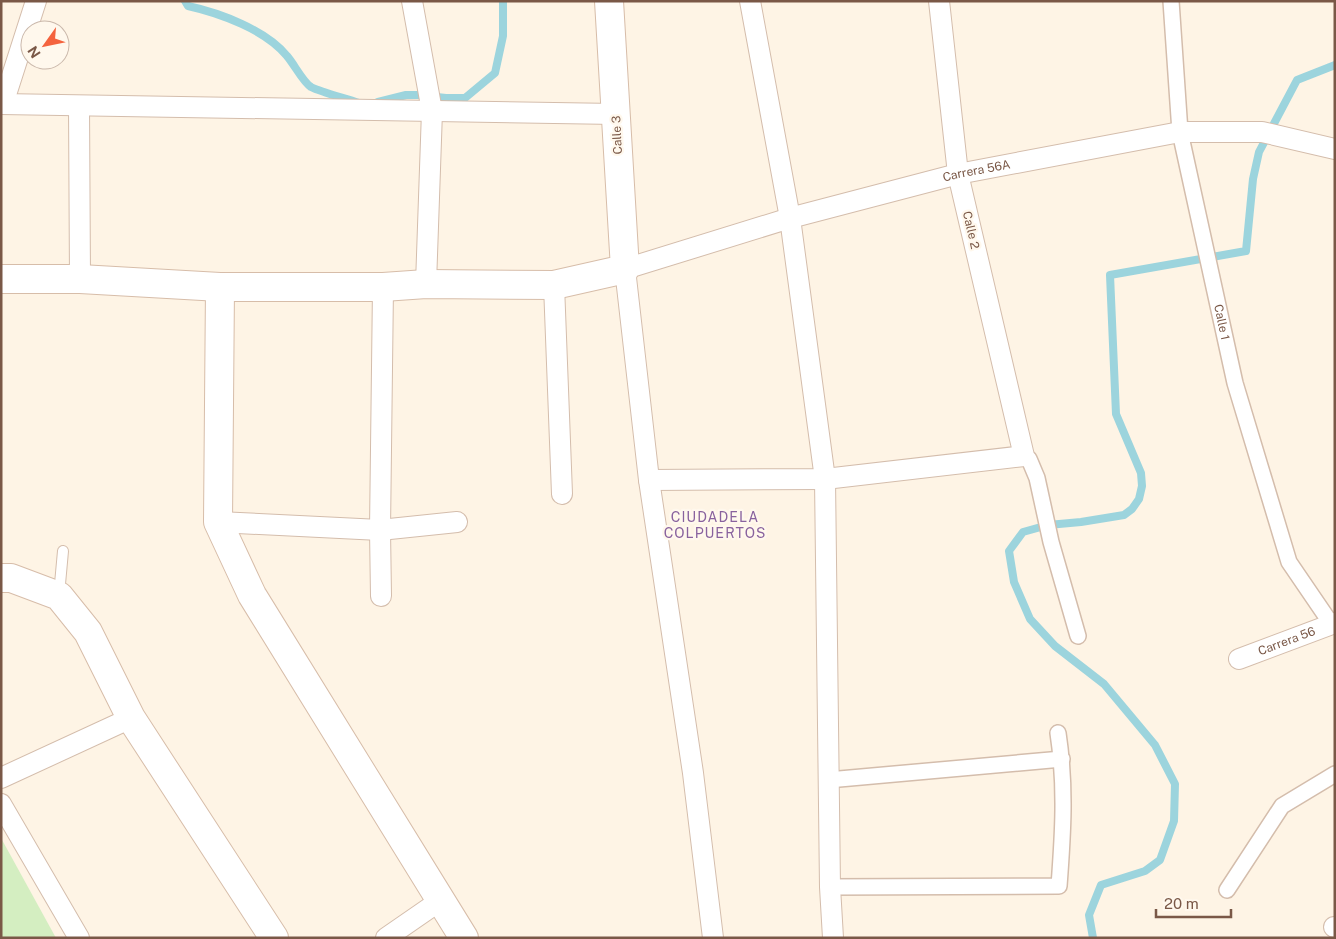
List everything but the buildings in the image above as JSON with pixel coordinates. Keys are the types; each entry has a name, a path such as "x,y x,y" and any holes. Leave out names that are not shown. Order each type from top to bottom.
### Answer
{"main road":[{"name":"Calle 3","path":"609,1 625,269"},
{"path":"1,279 80,279 220,287 426,284 554,285 625,269"},
{"path":"220,287 218,522 252,595 464,938"},
{"path":"1,578 11,578 59,596 88,632 131,718 274,938"}],"street":[{"path":"36,1 2,104 616,114"},
{"path":"412,1 432,111 426,284"},
{"path":"750,1 790,218 825,479 828,780 833,938"},
{"name":"Calle 2","path":"939,1 958,174 1024,456"},
{"name":"Calle 1","path":"1171,1 1180,132 1235,383 1289,562 1334,624"},
{"path":"79,106 80,279"},
{"name":"Carrera 56A","path":"625,269 790,218 958,174 1180,132 1262,132 1335,149"},
{"path":"625,269 649,480 693,773 713,938"},
{"path":"554,285 562,494"},
{"path":"381,596 382,286"},
{"path":"649,480 825,479 1024,456 1029,459 1037,478 1051,542 1078,636"},
{"path":"218,522 380,530 457,522"},
{"name":"Carrera 56","path":"1239,659 1334,624"},
{"path":"1,778 131,718"},
{"path":"830,887 1059,886 1064,812 1062,759 1058,733"},
{"path":"828,780 1062,759"},
{"path":"1227,890 1282,806 1335,774"},
{"path":"1,804 79,938"},
{"path":"386,938 441,900"}],"lane":[{"path":"59,596 63,551"}],"green space":[{"path":"1,838 56,938 1,938"}],"waterway":[{"path":"185,1 188,6 228,18 267,38 287,56 311,87 359,103"},
{"path":"378,102 406,95 465,98 495,73 503,36 503,1"},
{"path":"1093,938 1089,915 1101,885 1145,871 1160,860 1174,821 1175,784 1155,745 1104,684 1055,646 1030,619 1014,582 1009,551 1023,532 1048,525 1124,515 1132,509 1139,499 1142,486 1141,473 1116,414 1110,275 1246,251 1253,179 1259,152 1297,80 1335,65"}],"district":[{"name":"CIUDADELA COLPUERTOS","path":"715,526"}]}
